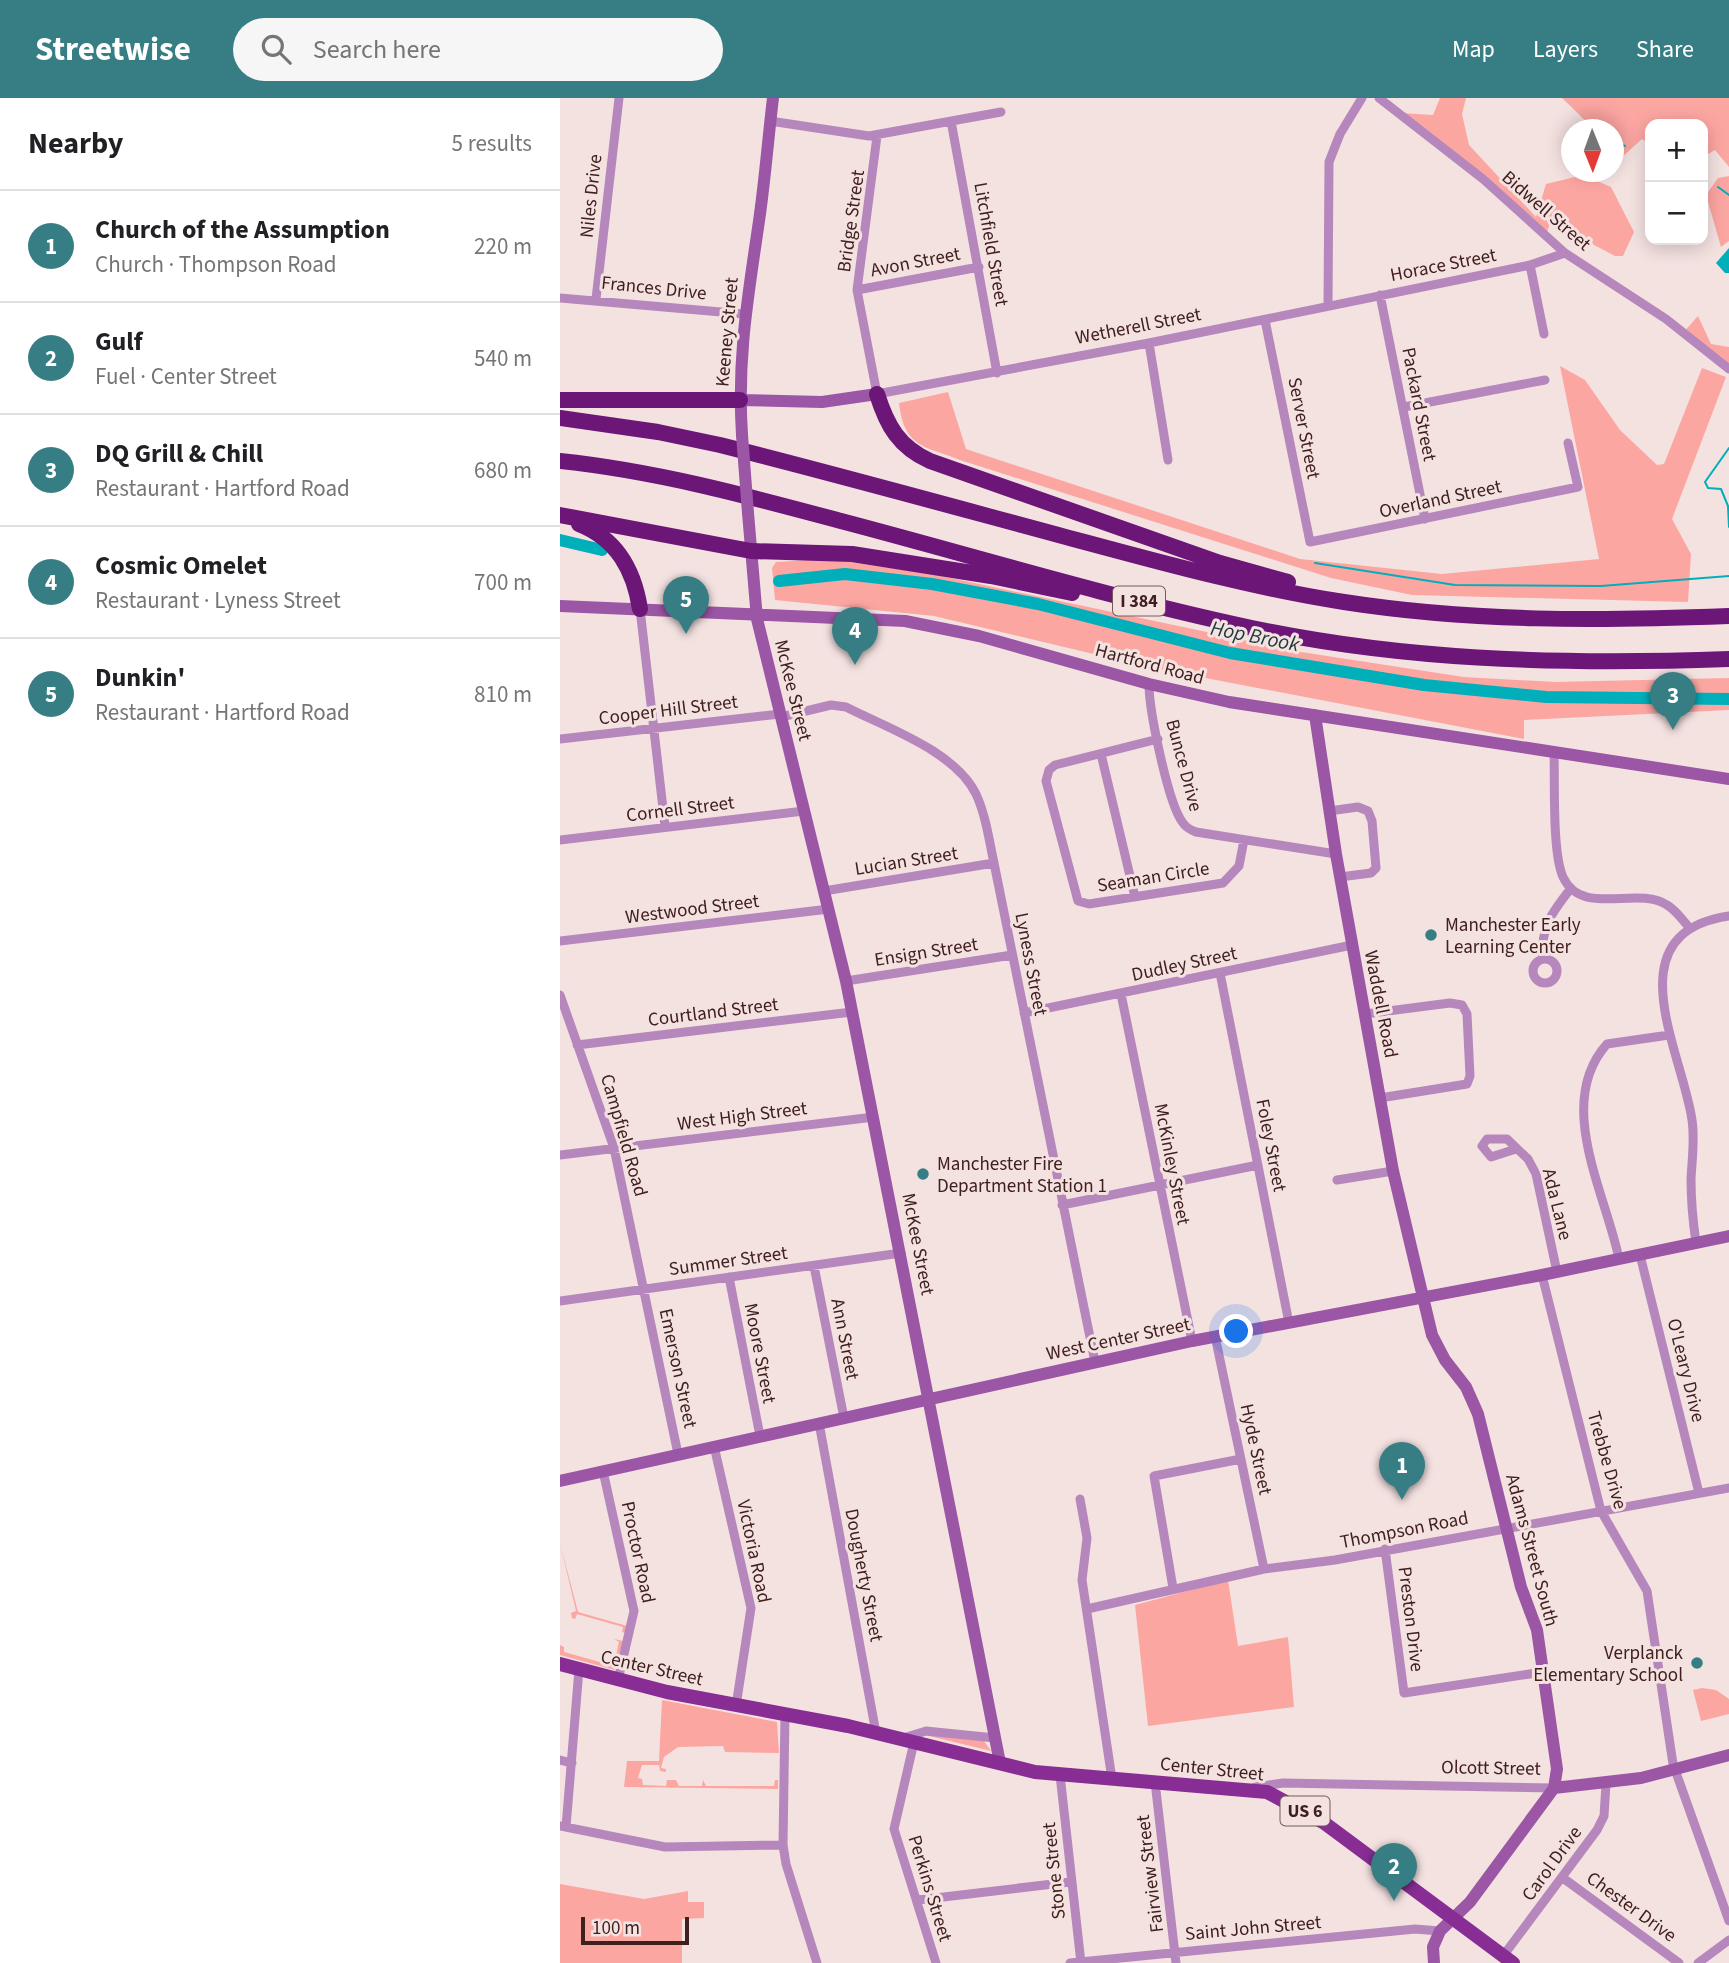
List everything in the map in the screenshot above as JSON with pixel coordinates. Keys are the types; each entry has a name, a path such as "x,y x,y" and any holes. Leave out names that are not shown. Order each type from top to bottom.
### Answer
{"highway":[{"path":"877,394 887,422 898,439 915,453 936,464 1235,568 1328,590 1378,607"},
{"path":"560,400 740,400"},
{"name":"I 384","path":"560,418 698,440 1220,578 1378,607 1547,620 1729,616"},
{"name":"I 384","path":"560,461 649,474 719,489 1160,607 1302,638 1451,657 1568,663 1729,659"},
{"path":"560,516 751,551 852,554 991,576 1112,603 1160,607"},
{"path":"560,516 595,531 619,552 630,570 640,609"}],"main road":[{"name":"Keeney Street","path":"756,613 740,400 744,314 773,98"},
{"name":"Wetherell Street","path":"740,400 822,402 877,394"},
{"name":"Hartford Road","path":"560,606 866,618 942,627 1149,684 1229,702 1729,779"},
{"name":"McKee Street","path":"756,613 846,981 1000,1763"},
{"name":"Waddell Road","path":"1315,715 1339,877 1393,1171 1424,1297"},
{"name":"West Center Street","path":"560,1481 1192,1341 1542,1275 1729,1236"},
{"name":"Adams Street South","path":"1424,1297 1437,1347 1466,1387 1478,1414 1506,1528 1536,1630 1557,1769 1554,1788"},
{"name":"Center Street","path":"560,1664 618,1680 876,1733 1060,1775 1250,1788 1271,1793 1311,1815 1508,1959"},
{"name":"Olcott Street","path":"1554,1788 1606,1784 1676,1771 1729,1755"},
{"path":"1434,1963 1433,1947 1440,1931 1469,1902 1554,1788"}],"street":[{"name":"Niles Drive","path":"596,299 620,98"},
{"path":"1328,306 1329,162 1340,134 1362,98"},
{"name":"Bidwell Street","path":"1379,98 1483,179 1565,253 1666,319 1729,369"},
{"path":"770,121 877,136 1001,112"},
{"name":"Litchfield Street","path":"951,121 997,373"},
{"name":"Bridge Street","path":"877,136 857,290 877,394"},
{"name":"Horace Street","path":"1328,306 1530,265 1565,253"},
{"path":"1530,265 1544,334"},
{"name":"Avon Street","path":"857,290 978,267"},
{"name":"Packard Street","path":"1380,295 1425,519"},
{"name":"Frances Drive","path":"560,298 596,299 744,314"},
{"name":"Wetherell Street","path":"877,394 997,373 1328,306"},
{"name":"Server Street","path":"1265,320 1310,542"},
{"path":"1149,343 1168,460"},
{"path":"1404,407 1545,380"},
{"name":"Overland Street","path":"1310,542 1578,487 1568,443"},
{"path":"640,609 665,826"},
{"name":"Bunce Drive","path":"1149,684 1158,739 1177,815 1184,827 1196,832 1336,854"},
{"name":"Lyness Street","path":"781,715 831,705 846,707 945,758 963,774 975,793 984,816 994,863 1095,1362"},
{"name":"Cooper Hill Street","path":"560,740 781,715"},
{"name":"Seaman Circle","path":"1158,739 1055,765 1046,780 1078,901 1089,904 1223,883 1239,866 1244,840"},
{"path":"1554,752 1559,858 1562,876 1571,888 1584,896 1604,899 1649,898 1667,904 1690,928"},
{"path":"1101,754 1135,897"},
{"path":"1329,811 1359,807 1368,811 1372,821 1376,868 1371,873 1339,877"},
{"name":"Cornell Street","path":"560,840 804,811"},
{"name":"Lucian Street","path":"824,891 994,863"},
{"path":"1542,960 1542,935 1548,917 1571,888"},
{"name":"Westwood Street","path":"560,941 829,909"},
{"path":"1696,1243 1692,1211 1694,1136 1670,1035 1661,982 1674,943 1690,928 1706,919 1729,916"},
{"name":"Dudley Street","path":"1024,1013 1352,945"},
{"name":"Ensign Street","path":"846,981 1012,955"},
{"name":"Foley Street","path":"1220,973 1289,1323"},
{"name":"McKinley Street","path":"1121,994 1192,1341"},
{"name":"Campfield Road","path":"561,999 614,1148 645,1289"},
{"path":"1365,1014 1450,1003 1462,1005 1467,1014 1470,1076 1467,1084 1380,1098"},
{"name":"Courtland Street","path":"578,1045 852,1012"},
{"path":"1619,1259 1584,1133 1586,1092 1596,1056 1607,1044 1670,1035"},
{"name":"West High Street","path":"560,1156 874,1117"},
{"name":"Ada Lane","path":"1516,1149 1528,1159 1536,1174 1557,1272"},
{"path":"1062,1205 1258,1165"},
{"path":"1337,1180 1393,1171"},
{"name":"Summer Street","path":"560,1301 901,1253"},
{"name":"O'Leary Drive","path":"1640,1255 1699,1493"},
{"name":"Ann Street","path":"814,1266 844,1418"},
{"name":"Trebbe Drive","path":"1542,1275 1601,1511 1647,1591 1676,1771 1729,1922"},
{"name":"Moore Street","path":"729,1277 760,1436"},
{"name":"Emerson Street","path":"645,1289 678,1454"},
{"name":"Hyde Street","path":"1216,1336 1264,1569"},
{"name":"Dougherty Street","path":"819,1423 876,1733"},
{"name":"Victoria Road","path":"714,1446 751,1608 736,1706"},
{"path":"1173,1588 1154,1476 1241,1459"},
{"name":"Proctor Road","path":"603,1471 634,1611 618,1680"},
{"name":"Thompson Road","path":"1087,1609 1264,1569 1335,1560 1729,1488"},
{"path":"1080,1499 1087,1538 1081,1569 1112,1779"},
{"name":"Preston Drive","path":"1385,1549 1404,1693 1543,1672"},
{"path":"579,1669 572,1763 563,1826 665,1847 783,1845"},
{"path":"785,1714 783,1845 786,1864 817,1963"},
{"name":"Center Street","path":"907,1740 923,1731 995,1738"},
{"name":"Perkins Street","path":"907,1740 894,1829 936,1963"},
{"path":"560,1760 572,1763"},
{"name":"Stone Street","path":"1060,1775 1081,1962"},
{"name":"Fairview Street","path":"1155,1782 1176,1963"},
{"name":"Olcott Street","path":"1250,1788 1283,1783 1554,1788"},
{"name":"Carol Drive","path":"1508,1959 1604,1816 1606,1784"},
{"name":"Chester Drive","path":"1563,1878 1679,1963"},
{"path":"918,1900 1070,1882"},
{"name":"Saint John Street","path":"1070,1963 1415,1929 1440,1931"},
{"path":"1698,1963 1729,1940"}],"shaded area":[{"path":"1440,98 1466,98 1462,114 1469,145 1536,217 1546,184 1561,180 1599,182 1611,187 1634,232 1623,256 1615,256 1573,234 1566,215 1552,218 1546,235 1400,113 1433,115"},
{"path":"1562,98 1729,98 1729,167 1715,150 1708,154 1708,119 1645,119 1645,141 1642,139 1624,155 1624,119 1584,119"},
{"path":"1729,176 1729,241 1721,247 1708,202 1708,192 1718,178"},
{"path":"1698,316 1711,344 1729,347 1729,368 1683,333"},
{"path":"1560,366 1585,380 1620,430 1657,465 1664,464 1702,368 1726,377 1672,519 1691,554 1688,602 1412,595 1331,578 928,448 912,438 906,429 899,403 948,392 966,449 1300,559 1442,574 1599,559"},
{"path":"829,559 932,574 1301,652 1464,677 1555,682 1729,678 1729,710 1524,720 1524,739 1148,667 934,616 775,600 772,568 776,562"},
{"path":"560,1543 578,1612 627,1626 625,1633 622,1632 623,1627 577,1614 575,1619 572,1618 571,1613 576,1611"},
{"path":"1228,1580 1238,1646 1288,1637 1294,1707 1148,1726 1135,1605"},
{"path":"614,1639 623,1641 615,1670 560,1655 560,1645 564,1647 564,1652 607,1664 609,1659 615,1659 619,1642"},
{"path":"1693,1690 1716,1690 1729,1699 1729,1714 1701,1721"},
{"path":"662,1700 777,1722 779,1753 725,1752 723,1746 678,1747 664,1757 661,1768 666,1769 666,1772 660,1771 659,1765 642,1765 638,1778 642,1779 643,1785 666,1786 667,1780 676,1780 679,1786 702,1786 703,1780 706,1786 774,1786 775,1780 778,1780 778,1789 624,1787 627,1761 659,1761"},
{"path":"921,1734 984,1741 991,1751"},
{"path":"560,1884 644,1899 688,1891 688,1902 704,1902 704,1918 682,1919 682,1963 560,1963"}],"water":[{"path":"1729,248 1729,273 1725,273 1716,263"}],"waterway":[{"path":"1718,187 1729,195"},
{"path":"1729,448 1705,482 1708,488 1721,489 1728,506 1729,527"},
{"name":"Hop Brook","path":"560,540 602,550"},
{"path":"1315,563 1455,585 1601,586 1729,576"},
{"name":"Hop Brook","path":"779,581 845,574 932,584 1038,604 1230,653 1424,685 1546,697 1729,699"}],"place":[{"name":"Dunkin'","path":"686,634"},
{"name":"Cosmic Omelet","path":"855,665"},
{"name":"DQ Grill & Chill","path":"1673,730"},
{"name":"Manchester Early Learning Center","path":"1431,935"},
{"name":"Manchester Fire Department Station 1","path":"923,1174"},
{"name":"Church of the Assumption","path":"1402,1500"},
{"name":"Verplanck Elementary School","path":"1697,1663"},
{"name":"Gulf","path":"1394,1901"}]}
